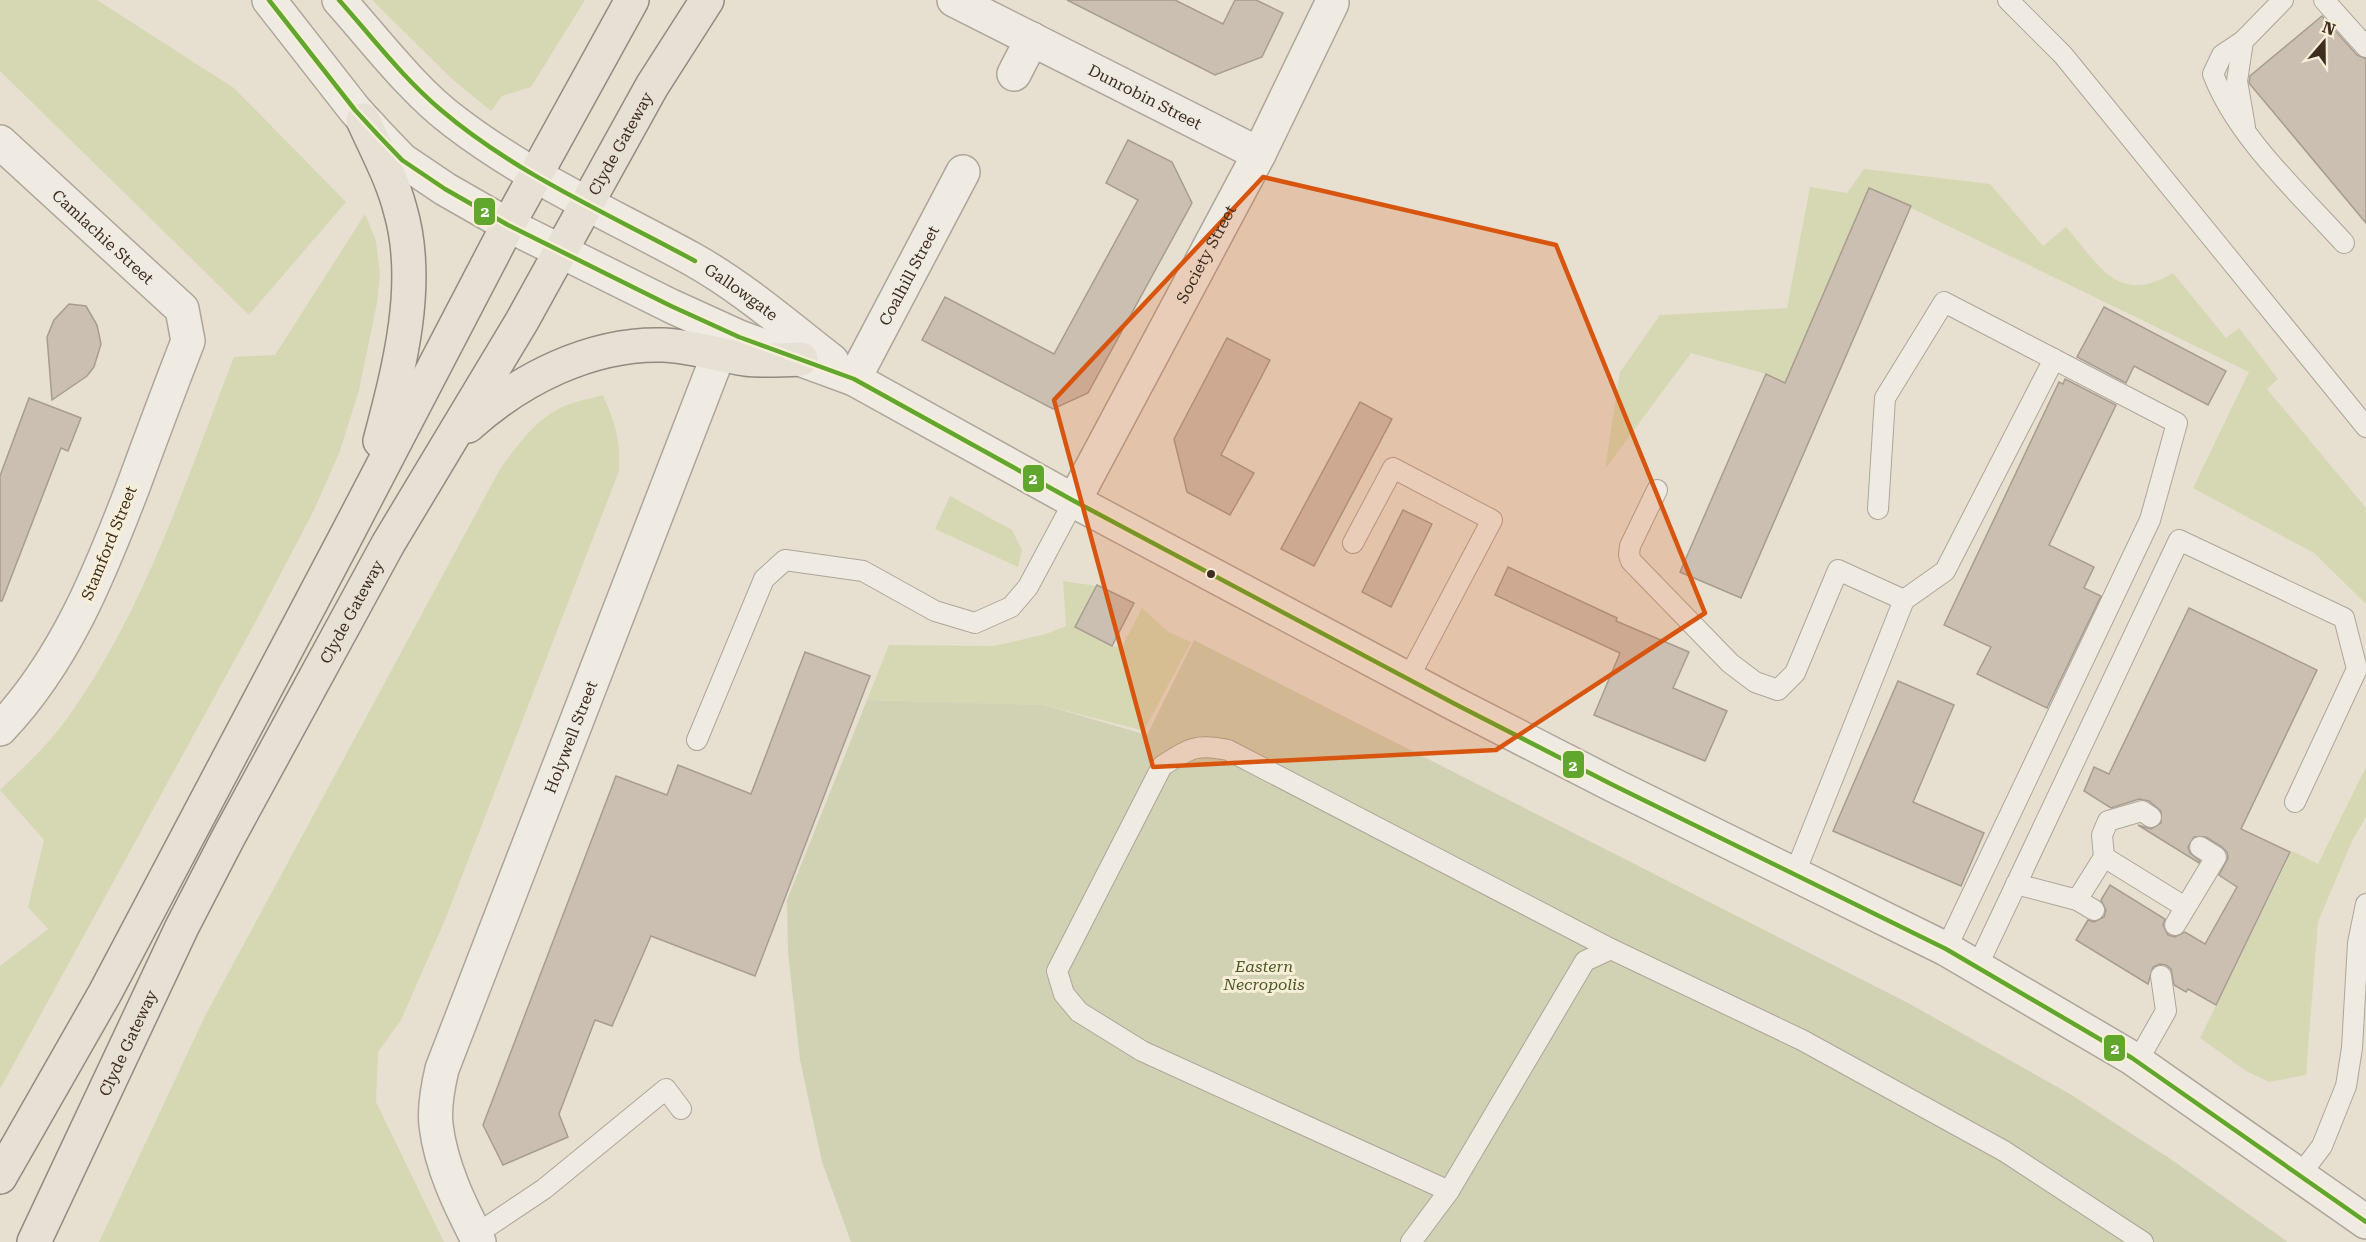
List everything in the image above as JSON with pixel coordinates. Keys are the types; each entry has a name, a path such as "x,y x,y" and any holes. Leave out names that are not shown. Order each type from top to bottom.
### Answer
{"main road":[{"path":"0,1177 105,993 508,225 632,0"},
{"name":"Clyde Gateway","path":"34,1242 182,927 228,838 388,544 522,321 652,86 707,0"},
{"path":"363,120 401,209 405,232 408,287 400,358 367,495"},
{"path":"448,443 496,403 550,371 577,360 623,348 665,345 764,360 801,359"}],"street":[{"name":"Gallowgate","path":"269,0 363,120 402,160 445,189 508,225 700,320 739,337 854,379 1074,501 1408,679 1613,785 1946,949 2137,1062 2366,1222"},
{"name":"Gallowgate","path":"339,0 412,81 452,121 498,154 694,260 761,305 854,379"},
{"name":"Dunrobin Street","path":"954,0 1258,154"},
{"name":"Society Street","path":"1074,501 1258,154 1332,3"},
{"path":"1014,74 1032,39"},
{"name":"Camlachie Street","path":"0,142 182,309 188,341"},
{"name":"Coalhill Street","path":"854,379 963,172"},
{"name":"Stamford Street","path":"0,729 37,683 75,625 103,566 188,341"},
{"name":"Holywell Street","path":"477,1238 456,1196 443,1161 436,1123 439,1084 449,1047 719,353"}],"lane":[{"path":"2008,0 2063,56 2366,427"},
{"path":"2283,0 2243,41 2223,55 2213,74 2222,98 2246,132 2344,243"},
{"path":"2324,0 2366,47"},
{"path":"1878,509 1885,398 1944,302 2177,423 2150,520 1946,949"},
{"path":"1795,873 1818,822 1904,600 1945,571 2054,359"},
{"path":"1353,543 1393,468 1492,520 1408,679"},
{"path":"1657,489 1630,546 1631,561 1710,644 1755,682 1778,690 1794,673 1838,570 1904,600"},
{"path":"697,740 765,579 785,560 863,571 935,611 975,623 1011,607 1028,587 1074,501"},
{"path":"1977,967 2179,540 2344,618 2357,669 2295,802"},
{"path":"1449,1191 1142,1051 1079,1012 1064,994 1056,971 1162,766 1187,750 1206,745 1228,750 1611,949 1802,1040 2004,1151 2143,1242"},
{"path":"2077,900 2104,857 2102,835 2108,821 2142,811 2151,817"},
{"path":"2175,925 2216,857 2200,847"},
{"path":"2104,857 2185,907"},
{"path":"2016,884 2077,900 2094,910"},
{"path":"2300,1175 2322,1146 2346,1086 2352,1048 2358,943 2366,904"},
{"path":"1411,1242 1449,1191 1585,961 1611,949"},
{"path":"2137,1062 2166,1011 2161,976"},
{"path":"477,1238 544,1189 666,1089 681,1109"}],"highlighted area":[{"path":"1263,177 1556,245 1705,613 1496,750 1153,767 1054,400"}],"green space":[{"path":"0,0 97,0 234,88 346,202 249,315 0,71"},
{"path":"372,0 585,0 531,87 502,96 491,111 452,79"},
{"path":"1864,169 1990,184 2043,246 2066,227 2111,277 2124,283 2138,285 2154,282 2173,273 2226,338 2239,328 2278,379 2267,389 2366,508 2366,604 2314,553 2193,488 2249,372 1870,188 1785,383 1766,374 1691,353 1605,469 1620,372 1660,315 1787,308 1810,187 1847,193"},
{"path":"365,214 376,241 380,274 377,303 359,390 340,451 314,510 256,621 0,1089 0,966 48,929 28,907 44,840 0,790 41,750 63,724 92,682 117,638 140,592 180,499 234,357 275,355"},
{"path":"603,395 616,432 619,471 445,920 401,1020 378,1052 376,1102 444,1242 99,1242 205,1016 500,469 526,436 549,414 569,404"},
{"path":"950,496 1012,530 1022,550 1018,567 935,529"},
{"path":"1063,581 1097,586 1076,627 1112,646 1122,647 1142,608 1168,632 1191,642 1144,731 1044,705 867,700 889,645 994,646 1046,634 1066,626"},
{"name":"Eastern Necropolis","path":"1194,640 1910,1004 2070,1094 2172,1160 2288,1242 851,1242 822,1162 800,1060 788,952 787,900 867,700 1044,705 1147,735"},
{"path":"2366,767 2366,817 2352,841 2318,922 2306,1075 2269,1082 2246,1071 2200,1038 2292,851 2318,864"}],"building":[{"path":"1067,0 1175,0 1223,24 1235,0 1256,0 1283,13 1262,57 1215,75"},
{"path":"2322,16 2357,55 2366,59 2366,223 2249,83 2250,76"},
{"path":"1128,140 1172,162 1192,203 1088,393 1053,409 922,340 945,297 1054,354 1138,200 1106,183"},
{"path":"1869,188 1911,206 1741,598 1680,572 1766,374 1785,383"},
{"path":"69,304 86,306 97,325 101,344 94,367 87,376 52,400 47,337 54,320"},
{"path":"2104,307 2226,371 2208,405 2134,366 2126,383 2077,357"},
{"path":"1227,338 1270,360 1221,455 1254,473 1230,515 1187,492 1174,439"},
{"path":"2065,379 2116,405 2049,545 2094,567 2084,588 2101,596 2047,708 1977,674 1991,647 1944,625 2059,382 2063,384"},
{"path":"29,398 81,418 68,451 61,448 2,601 0,601 0,476"},
{"path":"1360,402 1392,419 1314,566 1281,549"},
{"path":"1403,510 1432,524 1391,607 1362,592"},
{"path":"1508,567 1617,618 1616,621 1689,652 1673,688 1727,711 1705,761 1594,715 1620,653 1495,595"},
{"path":"1097,585 1134,603 1112,646 1075,627"},
{"path":"2189,608 2317,670 2241,829 2290,852 2216,1005 2188,989 2186,992 2174,985 2171,969 2166,965 2160,964 2153,967 2148,984 2076,940 2088,920 2094,922 2104,917 2106,910 2101,900 2110,885 2165,919 2163,925 2168,935 2175,937 2185,932 2205,944 2237,887 2219,875 2228,858 2227,852 2222,847 2206,837 2194,837 2188,847 2190,853 2200,861 2199,863 2138,825 2151,829 2161,823 2161,811 2149,801 2139,799 2111,808 2084,791 2094,767 2109,774"},
{"path":"805,652 870,676 755,976 651,936 612,1026 595,1020 559,1114 568,1137 503,1165 483,1125 616,776 667,795 678,765 751,794"},
{"path":"1898,681 1954,705 1913,802 1984,833 1961,886 1833,831"}],"transit line":[{"name":"2","path":"269,0 355,110 378,135 402,160 445,189 508,225 671,306 739,337 854,379 1074,501 1455,704 1613,785 1946,949 2132,1058 2366,1222"},
{"name":"2","path":"339,0 414,85 470,133 532,174 695,261"}]}
